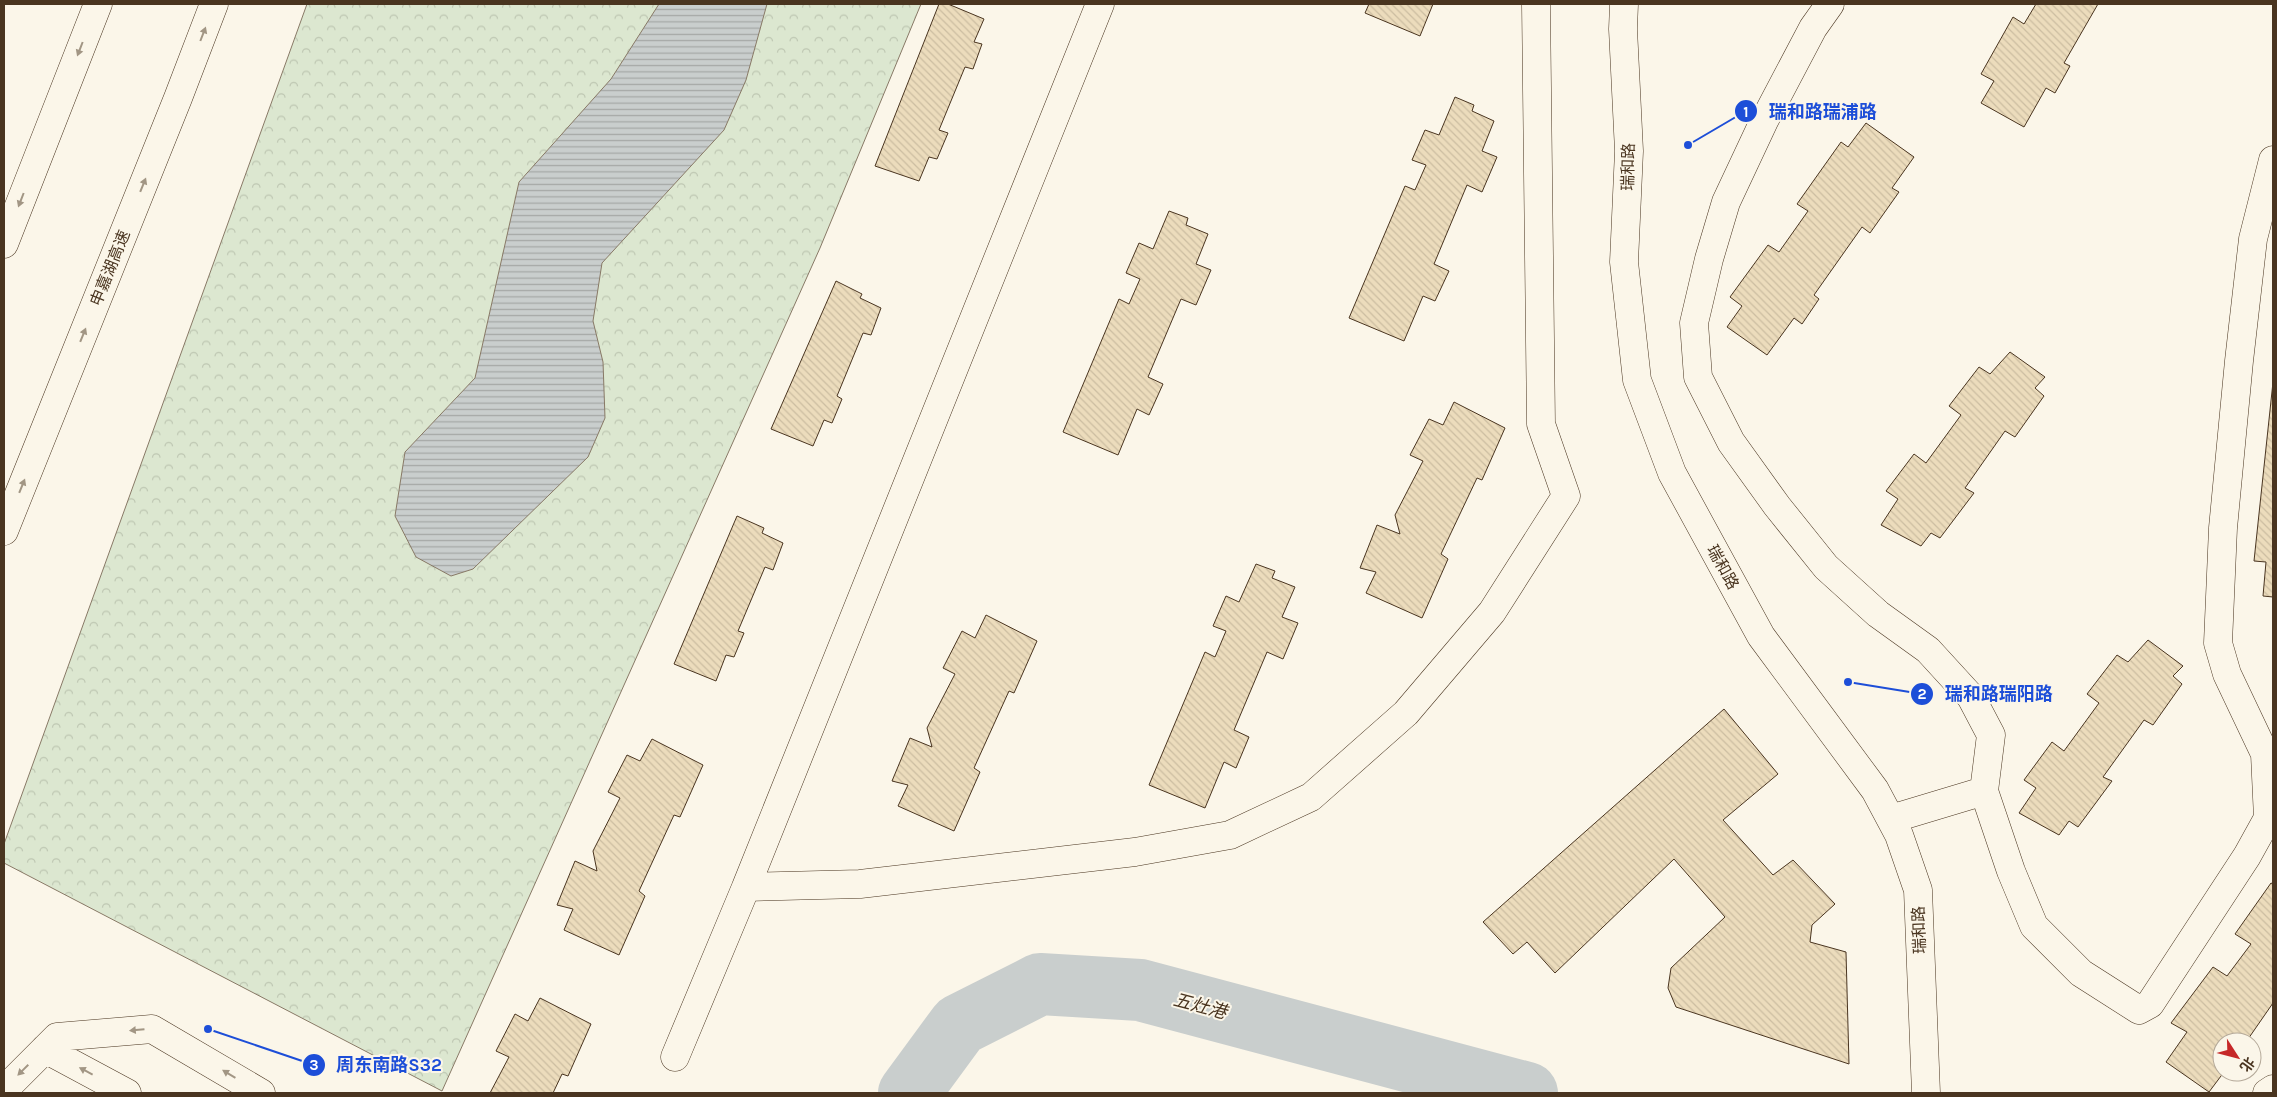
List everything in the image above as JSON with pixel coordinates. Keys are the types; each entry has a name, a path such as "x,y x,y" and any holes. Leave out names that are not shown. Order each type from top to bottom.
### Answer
{"main road":[{"path":"4,244 98,4"},
{"name":"申嘉湖高速","path":"4,531 175,108 214,4"},
{"path":"675,1057 746,887 1100,4"},
{"path":"746,887 860,884 1135,852 1230,835 1311,797 1406,713 1492,612 1566,496 1542,424 1536,4"},
{"name":"瑞和路","path":"1624,4 1623,29 1629,151 1624,262 1637,380 1672,473 1761,636 1875,790 1899,835 1918,890 1926,1093"},
{"path":"1830,4 1813,28 1764,121 1726,202 1709,259 1694,323 1698,377 1730,442 1777,506 1826,567 1878,614 1928,650 1971,696 1991,735 1984,791 2011,871 2034,926 2080,973 2139,1010 2150,1004 2247,856 2268,818 2265,754 2227,674 2218,643 2222,528 2240,352 2253,239 2273,160"},
{"path":"1891,819 1984,791"},
{"path":"4,1093 12,1082 57,1038 152,1029 261,1093"},
{"path":"45,1049 127,1093"},
{"path":"2267,1093 2273,1089"}],"green space":[{"path":"307,4 921,4 820,248 442,1091 4,863 4,844"}],"shaded area":[{"path":"659,4 767,4 746,80 724,130 602,263 593,321 603,362 605,418 588,457 473,569 451,576 416,557 395,516 405,452 475,378 519,182 611,79"}],"building":[{"path":"939,4 948,4 984,19 974,42 982,44 973,69 965,67 939,130 948,133 937,159 929,157 919,181 875,166"},
{"path":"1369,4 1433,4 1420,36 1365,13"},
{"path":"2036,4 2098,4 2064,63 2070,66 2055,93 2046,88 2024,127 1981,103 1994,81 1981,74 2013,17 2024,24"},
{"path":"1455,97 1474,105 1472,111 1494,121 1482,151 1497,157 1482,192 1467,185 1434,264 1449,271 1435,301 1423,296 1404,341 1349,318 1405,186 1415,190 1426,165 1412,160 1425,130 1439,135"},
{"path":"1866,123 1914,157 1892,188 1899,192 1870,233 1862,227 1814,295 1819,299 1802,324 1794,318 1767,355 1727,327 1742,306 1730,297 1768,245 1779,252 1808,211 1797,204 1841,142 1848,147"},
{"path":"1169,211 1188,218 1186,225 1208,234 1196,264 1211,270 1196,305 1181,299 1148,377 1163,384 1149,415 1137,409 1118,455 1063,432 1119,299 1129,304 1140,279 1126,273 1139,243 1153,249"},
{"path":"836,281 862,294 860,298 881,308 871,335 863,333 837,396 842,399 832,423 824,420 813,446 771,429"},
{"path":"2010,352 2045,377 2035,388 2044,396 2015,437 2005,431 1965,488 1974,493 1940,538 1931,533 1921,546 1881,525 1898,499 1886,491 1914,454 1926,463 1961,415 1949,406 1979,367 1990,374"},
{"path":"2273,382 2273,597 2263,596 2266,562 2254,561"},
{"path":"1454,402 1505,428 1482,480 1477,478 1441,554 1448,559 1422,618 1366,593 1376,572 1360,568 1377,525 1400,534 1395,515 1423,461 1410,455 1429,419 1443,425"},
{"path":"737,516 764,528 762,533 783,543 773,570 765,567 738,631 744,633 734,657 726,655 716,681 674,664"},
{"path":"1256,564 1275,571 1272,578 1295,587 1282,617 1298,623 1283,659 1267,652 1234,730 1249,737 1236,768 1224,762 1205,808 1149,785 1205,652 1215,657 1226,631 1213,626 1226,596 1239,602"},
{"path":"986,615 1037,641 1014,693 1009,691 974,768 980,772 954,831 898,806 908,785 892,781 910,738 932,747 927,728 955,674 943,668 962,631 975,638"},
{"path":"2148,640 2183,666 2173,676 2182,684 2153,725 2144,720 2103,777 2112,781 2078,827 2069,821 2059,835 2019,813 2036,788 2024,780 2052,742 2064,751 2099,703 2087,694 2117,655 2128,662"},
{"path":"1724,709 1778,774 1723,820 1773,875 1793,860 1835,904 1812,925 1810,942 1846,952 1849,1064 1676,1007 1668,988 1671,968 1725,917 1674,859 1555,973 1527,942 1513,954 1483,922"},
{"path":"652,739 703,765 680,817 674,815 639,891 645,896 619,955 564,930 573,909 557,905 575,861 597,871 593,851 620,798 608,792 627,755 640,761"},
{"path":"2271,883 2273,884 2273,1003 2253,1032 2212,1032 2212,1082 2216,1082 2209,1092 2166,1062 2187,1032 2171,1023 2213,967 2227,976 2251,944 2235,934"},
{"path":"540,998 591,1024 568,1076 562,1074 553,1093 490,1093 509,1057 496,1051 515,1014 528,1021"}],"waterway":[{"name":"五灶港","path":"909,1093 959,1025 1040,984 1140,990 1527,1093"}],"place":[{"name":"瑞和路瑞浦路","path":"1688,145"},
{"name":"瑞和路瑞阳路","path":"1848,682"},
{"name":"周东南路S32","path":"208,1029"}]}
